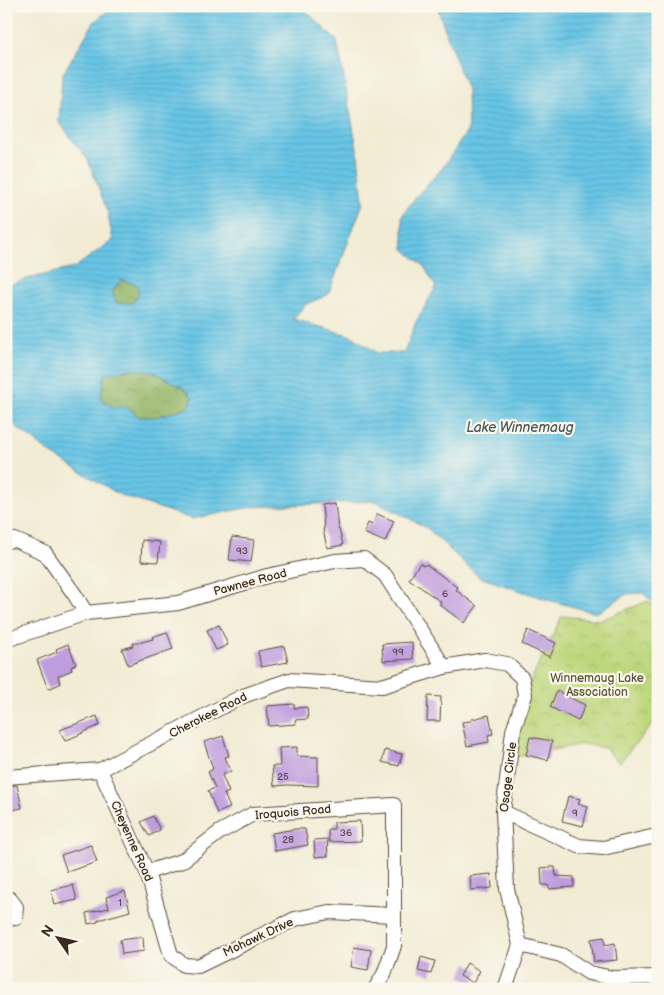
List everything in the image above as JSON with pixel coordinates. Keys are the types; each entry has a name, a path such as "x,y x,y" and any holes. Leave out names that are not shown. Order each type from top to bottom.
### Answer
{"street":[{"path":"6,541 15,540 45,553 86,613"},
{"name":"Pawnee Road","path":"6,640 86,613 178,603 267,576 335,561 364,559 385,575 444,667"},
{"name":"Osage Circle","path":"444,667 485,660 508,664 522,678 525,695 513,731 503,812 507,890 520,945"},
{"name":"Cherokee Road","path":"6,777 100,770 243,696 289,680 382,686 444,667"},
{"name":"Cheyenne Road","path":"100,770 147,872 171,956 184,965"},
{"name":"Iroquois Road","path":"147,872 182,861 220,832 253,814 394,805 394,915"},
{"path":"503,812 578,846 604,848 658,837"},
{"path":"6,898 10,899 16,907 15,918"},
{"name":"Mohawk Drive","path":"184,965 198,966 295,919 329,912 394,915"},
{"path":"375,989 384,974 394,946 394,915"},
{"path":"505,989 520,945 561,955 589,973 613,978 658,977"}],"green space":[{"path":"121,280 136,284 140,292 133,303 117,303 112,292"},
{"path":"131,369 152,371 185,389 193,398 189,407 156,417 139,417 126,406 113,407 101,399 105,374"},
{"name":"Winnemaug Lake Association","path":"648,601 658,609 658,718 619,763 605,748 584,744 514,757 510,724 562,616 601,620"}],"water":[{"name":"Lake Winnemaug","path":"114,6 301,6 337,41 358,154 363,203 328,295 306,304 293,319 352,336 377,353 404,353 416,322 436,287 423,265 404,249 402,216 414,199 444,166 468,130 467,90 437,6 658,6 658,614 656,605 643,593 627,594 596,613 545,599 479,577 427,528 376,501 251,507 192,519 120,495 53,455 6,419 6,286 74,268 113,240 107,210 88,160 59,122 62,75 94,22","holes":["121,280 136,284 139,292 133,303 117,303 112,292","131,369 152,371 185,389 193,398 189,407 156,417 139,417 126,406 113,407 101,399 105,374"]}],"building":[{"path":"335,503 338,529 343,545 327,548 323,529 322,505"},
{"path":"377,514 394,521 385,542 364,533 368,523 373,525"},
{"path":"232,537 254,540 251,562 229,560"},
{"path":"142,540 160,542 158,562 141,561"},
{"path":"420,563 424,566 426,564 458,588 456,590 477,606 464,623 439,604 441,602 409,579"},
{"path":"219,625 228,645 216,650 207,630"},
{"path":"528,630 556,643 550,657 522,644"},
{"path":"167,632 173,649 128,665 122,649 133,646 133,643 153,639 152,637"},
{"path":"412,642 413,659 383,661 382,644"},
{"path":"68,644 76,664 71,667 72,670 58,676 60,684 48,689 37,660 57,652 56,649"},
{"path":"284,646 288,662 261,667 258,651"},
{"path":"557,691 585,705 578,721 550,707"},
{"path":"428,696 441,697 440,721 427,721"},
{"path":"294,704 294,708 307,707 308,719 295,720 296,724 269,726 267,706"},
{"path":"489,715 493,734 488,735 489,742 467,746 462,722"},
{"path":"97,716 100,725 65,741 60,730"},
{"path":"223,736 229,756 225,757 231,771 222,775 229,792 224,794 230,808 217,813 208,791 215,788 208,772 213,769 204,742"},
{"path":"530,737 552,741 548,760 526,755"},
{"path":"297,747 297,756 318,757 318,786 274,786 272,766 280,766 279,748"},
{"path":"385,750 402,754 399,766 382,762"},
{"path":"17,785 22,808 8,811 6,786"},
{"path":"568,796 580,799 578,804 588,806 583,826 562,821"},
{"path":"153,816 160,830 149,836 141,822"},
{"path":"360,821 361,841 329,842 328,829 334,829 334,822"},
{"path":"305,829 308,845 275,851 272,833"},
{"path":"327,839 328,856 315,857 314,840"},
{"path":"91,845 97,862 67,872 61,855"},
{"path":"555,867 556,876 574,877 574,887 549,889 548,885 542,885 541,868"},
{"path":"491,874 492,888 471,890 470,876"},
{"path":"73,885 77,900 54,905 51,890"},
{"path":"125,891 130,911 88,924 86,913 109,908 106,897"},
{"path":"143,937 144,951 122,954 120,940"},
{"path":"604,937 605,945 615,943 617,960 594,962 591,939"},
{"path":"354,947 371,950 368,970 351,967"},
{"path":"421,957 435,961 431,974 418,971"},
{"path":"467,963 480,971 473,983 460,976"}]}
